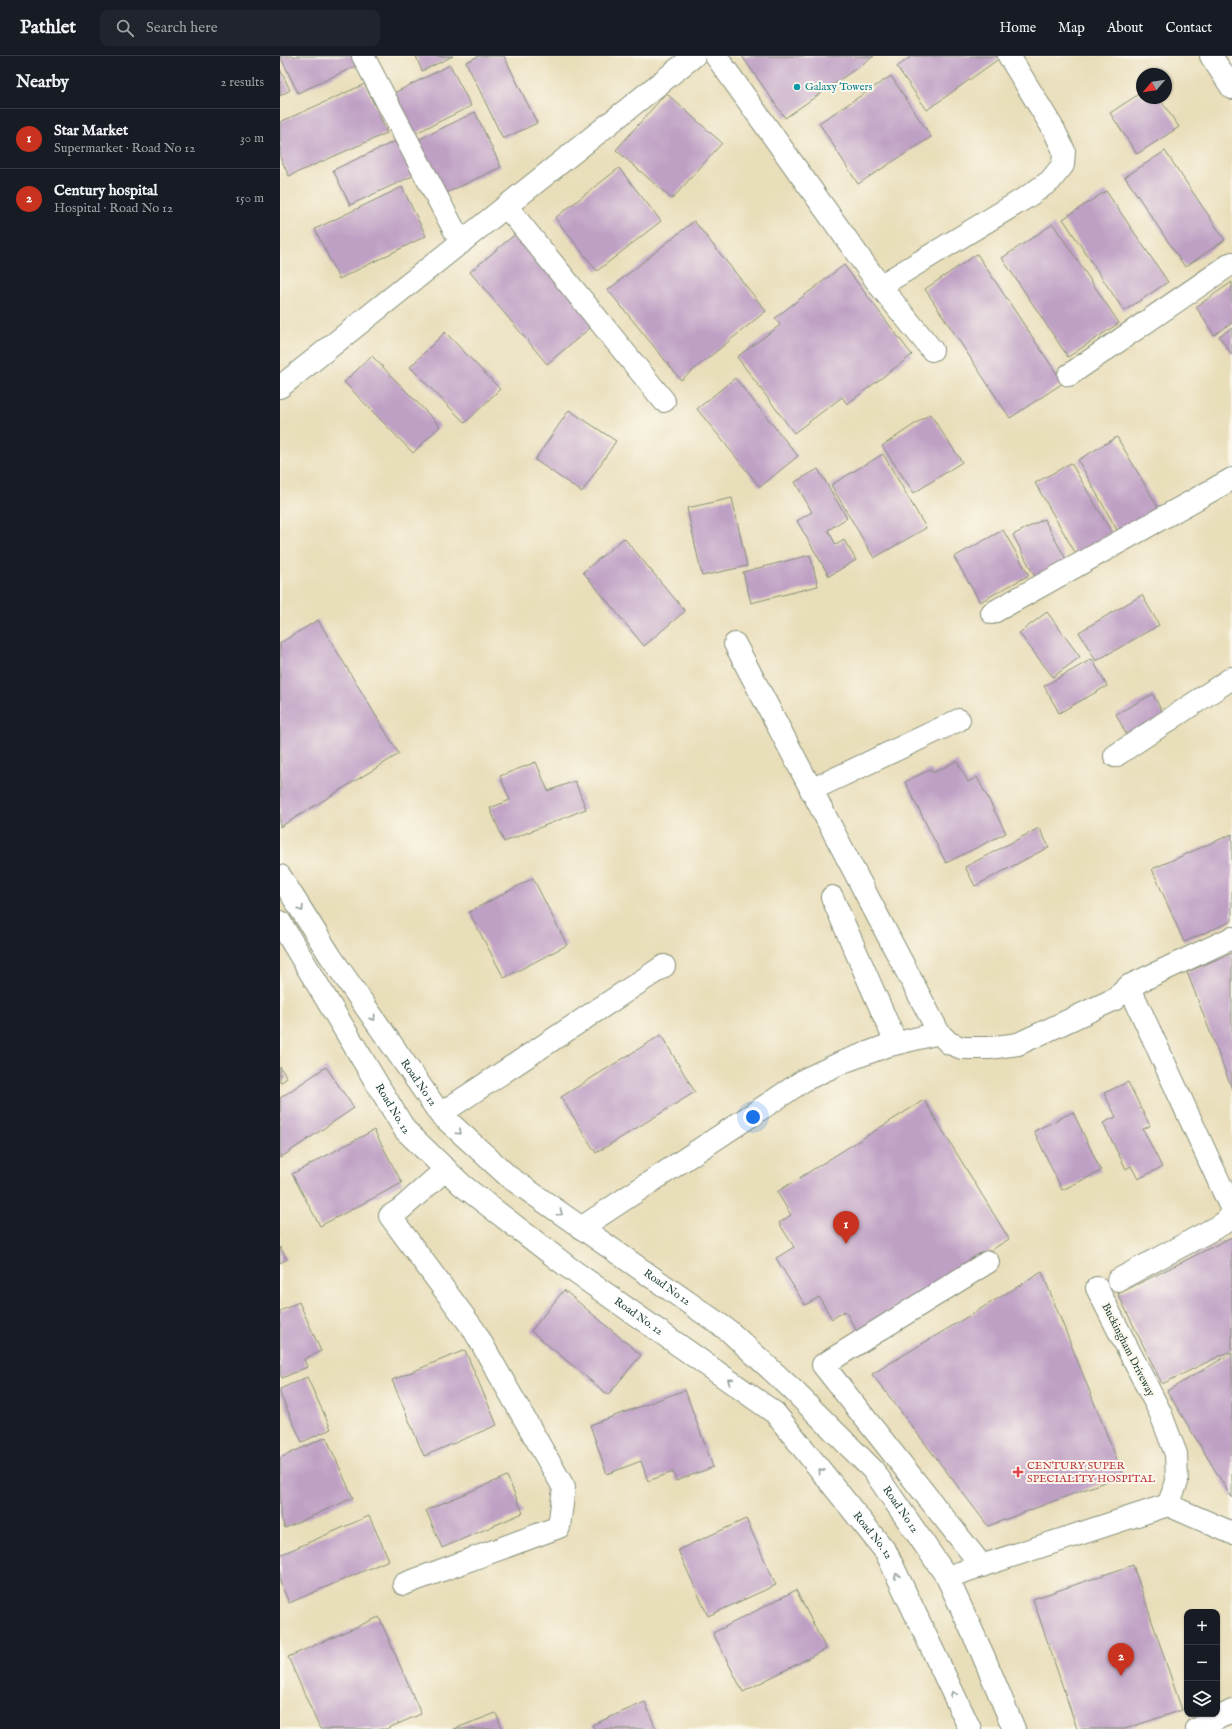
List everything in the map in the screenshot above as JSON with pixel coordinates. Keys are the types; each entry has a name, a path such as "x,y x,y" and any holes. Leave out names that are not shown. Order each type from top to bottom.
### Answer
{"street":[{"path":"363,56 461,243"},
{"path":"280,387 694,56"},
{"path":"716,56 880,286 932,350"},
{"path":"880,286 1028,197 1050,181 1063,165 1064,152 1054,130 1009,56"},
{"path":"1211,56 1232,88"},
{"path":"506,206 664,401"},
{"path":"1069,375 1232,263"},
{"path":"992,613 1232,479"},
{"path":"735,644 938,1033 949,1044 962,1048 989,1048 1018,1044 1115,999 1129,986 1232,938"},
{"path":"1115,756 1232,678"},
{"path":"811,790 959,720"},
{"name":"Road No 12","path":"280,876 331,957 440,1114 509,1178 729,1331 792,1389 872,1470 947,1577 983,1655 1014,1729"},
{"path":"832,897 896,1043"},
{"name":"Road No. 12","path":"280,922 405,1130 462,1185 568,1267 775,1413 886,1552 970,1729"},
{"path":"440,1114 664,966"},
{"path":"1118,1280 1226,1222 1232,1210 1129,986"},
{"path":"581,1228 806,1079 843,1062 896,1043 938,1033"},
{"path":"404,1584 559,1526 563,1507 564,1488 474,1330 390,1216 401,1209 446,1169"},
{"path":"982,1566 823,1365 988,1262"},
{"name":"Buckingham Driveway","path":"1097,1288 1160,1412 1176,1454 1177,1482 1168,1505"},
{"path":"947,1577 1168,1505 1232,1533"},
{"path":"1197,1729 1232,1710"}],"building":[{"path":"280,56 354,56 358,65 298,93"},
{"path":"416,56 453,56 422,71"},
{"path":"479,56 504,56 537,123 503,139 466,62"},
{"name":"Galaxy Towers","path":"742,56 874,56 785,118"},
{"path":"912,56 999,56 1000,58 927,110 897,67"},
{"path":"450,65 471,106 408,137 388,96"},
{"path":"280,69 290,90 280,96"},
{"path":"891,76 931,137 858,184 819,123"},
{"path":"365,84 387,133 289,176 280,157 280,122"},
{"path":"666,93 722,143 672,199 616,150"},
{"path":"1136,96 1136,104 1163,104 1179,127 1137,154 1110,113"},
{"path":"475,112 501,167 440,196 414,142"},
{"path":"402,138 419,173 350,205 333,170"},
{"path":"1165,151 1225,240 1185,267 1125,177"},
{"path":"619,168 661,221 597,271 555,218"},
{"path":"402,187 426,236 339,279 315,229"},
{"path":"1106,191 1168,282 1124,311 1063,219"},
{"path":"694,221 766,311 681,380 608,290"},
{"path":"1053,224 1119,323 1068,357 1002,258"},
{"path":"519,231 596,323 547,364 470,272"},
{"path":"977,254 1063,383 1010,418 925,289"},
{"path":"844,265 912,355 847,404 842,397 794,433 737,357 780,325 775,318"},
{"path":"1232,282 1232,323 1214,335 1196,307"},
{"path":"1232,328 1232,355 1219,336"},
{"path":"445,332 500,389 465,423 410,367"},
{"path":"372,356 440,426 413,453 344,382"},
{"path":"735,378 798,456 760,487 697,409"},
{"path":"569,410 616,441 582,492 535,460"},
{"path":"930,414 962,462 914,493 882,446"},
{"path":"1117,437 1159,509 1118,532 1078,460"},
{"path":"883,454 926,528 874,558 831,485"},
{"path":"1071,463 1112,533 1076,554 1035,483"},
{"path":"818,469 847,518 828,530 836,545 844,540 856,560 829,576 797,521 812,512 795,482"},
{"path":"732,498 747,566 702,576 687,508"},
{"path":"1044,519 1067,561 1035,577 1013,535"},
{"path":"1003,530 1029,575 980,602 954,557"},
{"path":"624,538 685,611 644,646 583,572"},
{"path":"810,555 818,586 751,603 743,572"},
{"path":"1142,595 1159,625 1096,661 1079,632"},
{"path":"1047,612 1080,657 1053,677 1019,633"},
{"path":"318,620 399,754 280,827 280,643"},
{"path":"1092,659 1107,686 1059,713 1044,686"},
{"path":"1153,694 1164,716 1127,736 1116,714"},
{"path":"957,761 968,782 977,777 1006,833 946,863 905,782 931,769 933,773"},
{"path":"536,762 548,791 575,781 586,809 504,842 490,808 510,800 500,776"},
{"path":"1039,828 1049,847 975,886 965,867"},
{"path":"1232,834 1232,921 1184,942 1152,869"},
{"path":"533,878 567,945 504,978 469,912"},
{"path":"1232,953 1232,1089 1187,972"},
{"path":"661,1035 695,1092 596,1153 561,1097"},
{"path":"280,1067 287,1078 280,1083"},
{"path":"326,1067 354,1108 280,1158 280,1098"},
{"path":"1128,1082 1150,1126 1143,1129 1162,1167 1138,1179 1131,1166 1126,1169 1103,1123 1116,1117 1104,1093"},
{"path":"924,1100 1009,1239 858,1333 845,1311 832,1319 819,1297 805,1305 776,1258 794,1247 779,1223 791,1215 777,1192"},
{"path":"1073,1112 1101,1171 1062,1190 1034,1131"},
{"path":"374,1130 402,1183 320,1226 292,1174"},
{"path":"1232,1237 1232,1350 1162,1384 1118,1294"},
{"path":"280,1247 287,1259 280,1263"},
{"path":"1042,1272 1123,1475 988,1526 872,1374"},
{"path":"564,1290 641,1355 608,1395 531,1331"},
{"path":"299,1302 321,1351 304,1359 307,1367 282,1378 280,1375 280,1311"},
{"path":"465,1350 497,1425 424,1456 392,1380"},
{"path":"1232,1353 1232,1498 1167,1391"},
{"path":"307,1377 331,1429 302,1442 280,1394 280,1389"},
{"path":"685,1390 713,1467 676,1481 673,1472 648,1481 641,1461 607,1474 590,1425"},
{"path":"326,1437 353,1498 285,1528 280,1515 280,1458"},
{"path":"507,1476 523,1513 442,1548 426,1510"},
{"path":"369,1516 389,1560 289,1603 280,1582 280,1555"},
{"path":"746,1519 776,1585 708,1616 678,1550"},
{"path":"1133,1565 1182,1710 1125,1729 1077,1729 1033,1599"},
{"path":"796,1590 826,1649 743,1692 713,1633"},
{"path":"379,1617 421,1714 386,1729 320,1729 288,1657"},
{"path":"645,1702 656,1729 594,1729 592,1725"},
{"path":"496,1713 502,1729 454,1729"}],"place":[{"name":"Galaxy Towers","path":"797,87"},
{"name":"Star Market","path":"846,1244"},
{"name":"CENTURY SUPER SPECIALITY HOSPITAL","path":"1018,1472"},
{"name":"Century hospital","path":"1121,1676"}]}
